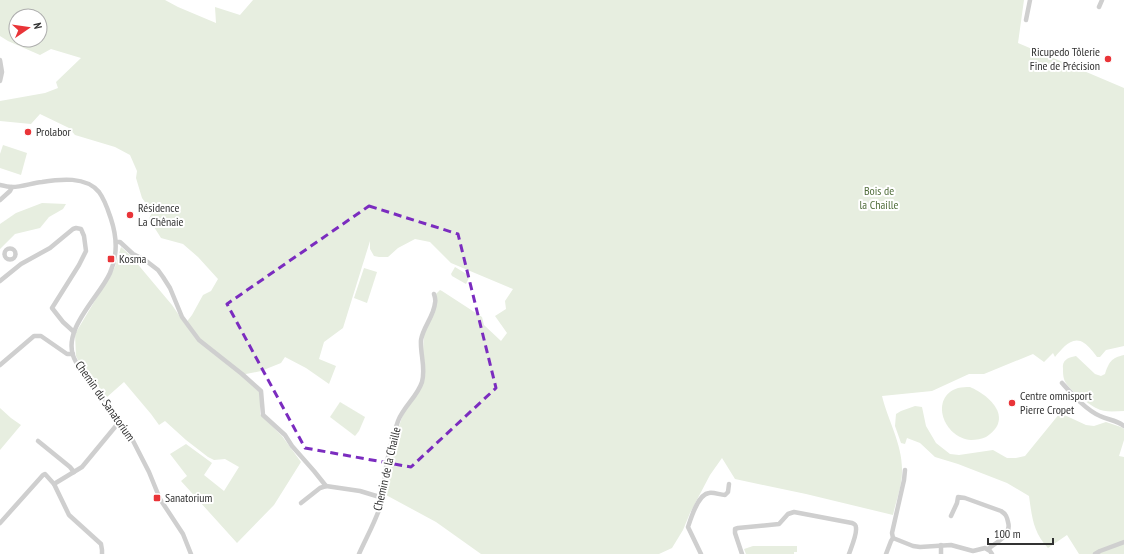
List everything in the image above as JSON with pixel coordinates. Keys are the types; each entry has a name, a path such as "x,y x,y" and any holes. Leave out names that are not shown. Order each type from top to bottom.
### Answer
{"street":[{"path":"1026,20 1030,0"},
{"path":"1099,7 1102,0"},
{"path":"0,60 2,72 0,81"},
{"name":"Chemin du Sanatorium","path":"0,185 12,187 56,180 75,180 89,183 93,186 100,193 107,205 116,242 115,259 110,273 78,323 74,332 72,344 73,354 74,358 133,440 149,472 160,499 183,534 191,554"},
{"path":"0,200 10,191 12,187"},
{"path":"0,282 21,264 50,248 72,229 81,229 84,236 86,251 52,308 74,332"},
{"path":"116,242 120,242 133,254 145,260 158,270 170,288 179,311 188,326 199,340 242,374 261,392 263,415 285,435 292,446 326,486"},
{"path":"14,257 21,264"},
{"name":"Chemin de la Chaille","path":"359,554 383,498 385,474 391,445 399,419 417,393 422,381 423,368 421,340 436,302 434,294"},
{"name":"Chemin du Sanatorium","path":"0,365 34,336 41,336 67,354 73,354"},
{"path":"1062,383 1091,411 1100,416 1123,424"},
{"path":"54,484 83,466 120,421"},
{"path":"38,441 74,472"},
{"path":"886,554 893,538 892,533 905,470"},
{"path":"0,523 45,474 54,484 69,515 101,544 102,554"},
{"path":"701,554 688,527 691,516 702,496 707,493 725,495 728,492 729,484"},
{"path":"301,503 320,488 326,486 360,491 383,498"},
{"path":"951,516 958,497 965,498 1004,513 1007,517 1009,530 988,549"},
{"path":"742,554 735,529 779,524 788,514 794,512 852,523 856,527 856,532 849,554"},
{"path":"893,538 913,546 920,547 956,545 973,551 985,548 992,554"},
{"path":"1095,554 1124,542"},
{"path":"941,546 941,554"}],"highlighted area":[{"path":"369,206 458,234 496,388 411,467 305,448 227,304"}],"green space":[{"name":"Bois de la Chaille","path":"0,0 165,0 216,23 215,7 240,15 253,0 1024,0 1018,43 1124,88 1124,346 1106,350 1100,357 1097,357 1086,344 1080,341 1075,341 1068,344 1055,357 1053,353 1044,362 1033,354 984,374 969,374 932,391 882,396 898,443 902,462 901,483 893,515 735,479 722,458 710,475 690,513 683,530 672,548 659,554 481,554 436,522 386,495 387,474 392,449 401,420 406,408 421,388 424,333 435,307 436,294 440,290 442,291 482,317 484,325 501,341 507,333 495,316 506,309 505,301 513,289 451,263 430,242 415,239 398,248 388,257 379,257 374,256 370,249 370,241 343,328 324,342 319,359 336,366 329,384 306,368 285,357 281,363 261,371 241,375 260,393 260,414 282,436 301,462 274,505 237,543 181,481 187,476 170,454 186,444 212,463 204,475 224,491 239,467 225,459 214,460 208,457 165,421 159,425 124,382 107,397 80,364 76,356 75,334 115,267 121,247 130,255 172,305 185,324 192,315 203,295 211,291 218,279 198,257 183,244 161,238 149,219 152,212 142,198 136,178 137,171 130,155 115,147 75,135 69,128 40,114 31,124 0,121 0,101 45,93 58,88 56,82 81,58 51,49 40,55 24,48 48,48 48,8 8,8 8,41 0,36"},
{"path":"3,145 27,153 21,175 0,168 0,154"},
{"path":"42,203 66,204 63,209 49,217 40,228 15,234 0,249 0,224 16,213"},
{"path":"455,267 470,276 466,284 452,276 451,274"},
{"path":"364,268 377,272 367,303 354,298"},
{"path":"1124,355 1124,411 1099,410 1073,391 1064,379 1063,363 1070,358 1076,356 1095,374 1101,376 1105,374 1113,359"},
{"path":"970,387 978,391 992,402 999,416 998,423 994,430 986,437 975,440 961,438 953,432 943,417 942,408 944,400 949,393 958,388"},
{"path":"340,402 365,417 359,431 355,436 330,417"},
{"path":"915,406 922,407 926,426 936,443 950,454 959,455 993,450 1007,458 1025,456 1060,413 1086,425 1094,426 1106,422 1124,429 1124,440 1119,456 1124,457 1124,554 1079,554 1067,535 1048,548 1036,530 1032,517 1029,496 1007,483 958,464 935,457 920,443 907,438 905,444 901,443 895,426 896,414"},
{"path":"0,408 21,425 0,450"},
{"path":"753,546 797,546 797,552 794,552 794,554 746,554 744,549"}],"place":[{"name":"Ricupedo Tôlerie Fine de Précision","path":"1108,59"},
{"name":"Prolabor","path":"28,132"},
{"name":"Résidence La Chênaie","path":"130,215"},
{"name":"Kosma","path":"111,259"},
{"name":"Centre omnisport Pierre Cropet","path":"1012,403"},
{"name":"Sanatorium","path":"157,498"}]}
